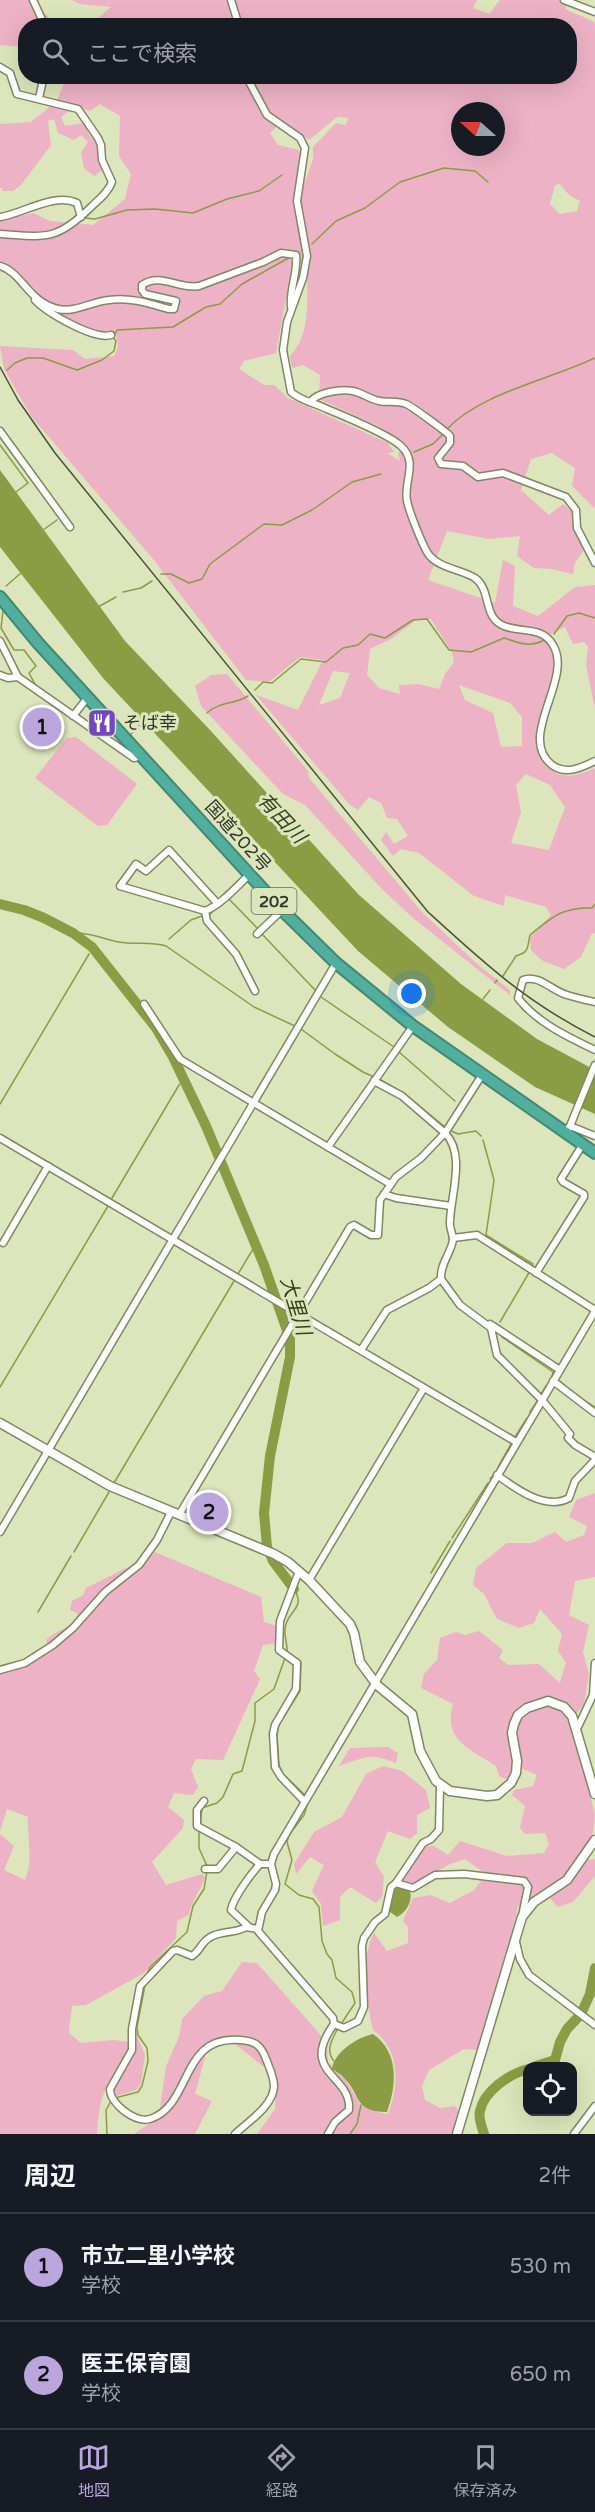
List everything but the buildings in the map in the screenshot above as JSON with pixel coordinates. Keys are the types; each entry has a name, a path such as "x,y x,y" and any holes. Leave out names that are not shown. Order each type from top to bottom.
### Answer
{"highway":[{"name":"国道202号","path":"1,600 282,910 336,963 412,1026 482,1075 567,1129 595,1153"}],"street":[{"path":"33,0 41,18"},
{"path":"231,0 237,18"},
{"path":"564,0 595,12"},
{"path":"0,67 10,73 17,94 78,109 101,145 102,160 112,182 104,194 81,217 56,234 43,236 0,234"},
{"path":"39,98 42,84"},
{"path":"250,84 267,115 300,138 305,148 297,201 307,256 283,350 289,386 295,396 383,435 398,443 405,451 411,467 407,501 428,554 436,561 475,579 483,587 491,616 499,623 507,627 537,631 548,637 554,647 558,656 557,668 540,735 540,750 546,760 562,770 570,771 595,761"},
{"path":"0,217 62,200 77,203 81,217"},
{"path":"35,299 62,310 123,298 174,309 176,302 171,298 145,294 142,285 147,281 166,280 190,288 199,286 281,253 295,254 297,266 290,299 292,309"},
{"path":"0,266 6,267 14,274 52,315 104,337 111,335"},
{"path":"309,402 315,396 353,391 380,402 408,404 446,431 450,443 438,458 441,464 463,466 478,477 503,473 566,497 576,510 577,528 595,563"},
{"path":"0,432 70,527"},
{"path":"0,641 9,664 18,677 134,758 143,756"},
{"path":"0,675 8,678 18,677"},
{"path":"73,716 88,697"},
{"path":"206,911 120,886 136,864 146,871 169,850 217,903"},
{"path":"206,911 250,874"},
{"path":"259,932 282,910"},
{"path":"206,911 207,921 236,954 255,991"},
{"path":"0,1532 336,963"},
{"path":"595,1002 565,995 542,981 528,978 523,980 518,992 518,998 532,1014 595,1050"},
{"path":"144,1004 180,1059 390,1184"},
{"path":"328,1147 412,1026"},
{"path":"595,1065 567,1129 595,1136"},
{"path":"0,1670 25,1663 54,1645 74,1628 105,1592 139,1565 175,1514 350,1227 354,1226 371,1235 378,1235 379,1206 390,1184 405,1169 421,1158 447,1130 482,1075"},
{"path":"374,1081 402,1096 447,1130 450,1137 458,1162 449,1224 453,1238 443,1263 441,1279 460,1305 560,1370"},
{"path":"0,1137 516,1442"},
{"path":"532,1271 584,1197 584,1194 561,1179 583,1144"},
{"path":"3,1243 48,1166"},
{"path":"384,1194 396,1198 451,1206"},
{"path":"0,1423 99,1481 274,1554 299,1571 350,1624 354,1633 357,1655 374,1682 412,1714 420,1751 440,1786 439,1830 431,1839 423,1843 396,1883 390,1887 385,1914 375,1922 364,1938 362,1946 364,2007 358,2021 344,2028 337,2026 333,2018 289,1965 260,1935 258,1929 262,1912 276,1884 271,1864 279,1843 304,1801 374,1682 497,1474 595,1310 477,1235 453,1238"},
{"path":"362,1350 387,1310 429,1288 441,1279"},
{"path":"486,1322 494,1335 497,1355 542,1400 570,1434 568,1438 595,1458 575,1481 569,1498 562,1502 550,1503 516,1489 497,1474"},
{"path":"553,1381 595,1413"},
{"path":"309,1580 424,1388"},
{"path":"299,1571 280,1621 279,1650 297,1663 298,1684 275,1725 273,1734 275,1767 280,1777 304,1801"},
{"path":"577,1729 593,1695 595,1666"},
{"path":"440,1786 458,1793 487,1796 497,1795 506,1788 511,1783 516,1767 512,1733 518,1715 536,1703 548,1701 564,1707 572,1716 595,1794"},
{"path":"204,1801 197,1810 199,1827 236,1847 260,1864 271,1864"},
{"path":"522,1917 534,1902 567,1880 591,1854 595,1840"},
{"path":"208,1870 218,1869 236,1847"},
{"path":"249,1927 231,1910 231,1906 243,1891 244,1883 260,1864"},
{"path":"396,1883 413,1888 435,1875 464,1874 524,1881 528,1887 522,1917 457,2134"},
{"path":"235,2134 269,2101 274,2085 262,2049 249,2040 235,2039 215,2042 205,2048 195,2059 173,2098 161,2113 149,2119 134,2118 114,2099 110,2089 132,2050 136,2001 143,1981 173,1951 196,1955 209,1938 249,1927 258,1929"},
{"path":"515,1937 523,1967 529,1975 595,2025"},
{"path":"328,2134 335,2122 349,2110 350,2102 340,2083 326,2071 323,2065 323,2042 337,2026"},
{"path":"574,2134 595,2106"}],"shaded area":[{"path":"0,0 30,0 49,18 18,18 18,46 0,45"},
{"path":"72,0 477,0 473,8 489,14 500,0 568,0 565,9 595,22 595,509 572,486 575,468 552,453 531,459 521,490 549,515 563,504 573,512 574,529 585,548 575,563 573,574 534,568 517,556 520,536 489,539 447,531 428,580 495,603 503,560 515,566 513,606 538,616 575,587 595,585 595,709 586,665 588,647 584,642 573,644 565,627 543,638 551,649 554,663 553,677 538,732 538,745 542,757 551,769 562,775 579,774 595,768 595,934 592,933 581,957 564,969 543,961 531,950 530,938 551,915 546,907 505,895 504,906 474,896 419,853 401,849 393,856 381,840 386,832 394,844 408,836 397,819 387,818 381,803 369,797 358,810 349,804 256,695 298,710 323,660 300,657 269,682 246,680 153,559 31,416 4,369 0,346 73,350 85,359 114,356 118,343 115,334 104,334 53,314 6,263 0,262 0,220 34,213 50,221 93,225 125,199 131,174 119,156 120,116 100,104 90,111 76,106 61,117 65,126 84,123 89,135 97,143 102,170 94,176 84,168 81,153 88,142 81,135 74,140 58,133 54,119 48,121 51,145 21,185 13,191 3,191 0,187 0,124 31,122 56,102 64,84 577,84 577,18 98,18 111,7 80,4","holes":["337,117 348,118 346,125 336,123 313,147 313,159 305,182 296,180 299,150 278,145 270,133 281,122 309,140","560,184 569,195 580,201 577,211 560,214 550,204 555,185","308,260 307,311 303,335 290,356 292,368 303,365 320,375 319,399 378,426 406,446 398,453 400,461 387,453 394,452 388,443 288,398 274,385 264,385 239,369 244,361 276,353 292,266","431,619 452,653 454,662 445,674 439,689 418,684 399,685 400,694 379,688 367,675 370,649 391,639 416,620","333,671 350,673 340,698 319,705","459,685 510,703 522,717 522,746 501,747 493,713 465,700","526,774 550,785 565,807 549,850 511,843 521,812 516,785"]},
{"path":"227,674 308,771 309,778 422,912 477,964 510,990 510,995 413,918 381,888 305,805 283,794 201,706 195,686 211,675"},
{"path":"76,737 137,784 107,825 98,826 35,778 67,738"},
{"path":"595,1493 595,1577 575,1581 569,1615 589,1625 583,1652 589,1674 584,1704 571,1720 595,1815 593,1833 581,1856 590,1860 595,1859 595,1876 573,1902 558,1907 544,1892 518,1906 506,1962 479,2050 464,2049 429,2070 422,2086 425,2100 440,2108 455,2106 460,2113 453,2134 257,2134 275,2109 277,2077 226,2037 209,2042 195,2094 212,2101 195,2134 134,2134 149,2124 160,2108 166,2066 179,2037 182,2019 204,1996 222,1991 242,1962 257,1963 318,2032 327,2044 328,2063 345,2079 360,2104 377,2112 388,2114 394,2091 395,2069 389,2047 373,2030 367,1994 367,1955 374,1933 387,1951 408,1943 408,1927 403,1921 413,1898 430,1895 450,1903 474,1890 486,1874 465,1859 450,1864 413,1885 402,1881 425,1846 434,1846 448,1855 460,1841 507,1856 544,1853 549,1844 545,1833 525,1834 520,1828 525,1806 512,1795 514,1790 533,1786 537,1775 516,1766 508,1780 499,1776 496,1766 468,1748 455,1735 451,1717 453,1704 421,1688 424,1674 437,1660 440,1638 456,1632 465,1635 479,1631 503,1650 499,1658 508,1665 539,1664 560,1683 566,1662 558,1651 562,1634 540,1609 534,1623 519,1628 497,1619 484,1594 473,1585 476,1568 507,1543 532,1543 555,1532 566,1542 584,1535 587,1526 569,1517 576,1500"},
{"path":"155,1552 261,1597 264,1622 277,1626 276,1643 263,1645 254,1671 260,1679 223,1760 196,1759 191,1769 198,1787 193,1795 174,1793 168,1807 184,1820 183,1828 152,1862 166,1885 202,1874 205,1878 189,1915 177,1921 176,1938 144,1973 86,2005 72,2006 69,2030 70,2034 81,2043 113,2040 131,2042 104,2094 99,2111 97,2134 0,2134 0,1834 14,1846 4,1870 25,1880 30,1857 28,1817 7,1809 0,1831 0,1669 27,1660 48,1645 46,1640 49,1637 77,1621 77,1613 70,1610 72,1601 83,1595 86,1588 136,1563 143,1565"},
{"path":"388,1747 398,1753 396,1763 368,1757 339,1766 350,1748"},
{"path":"383,1766 402,1771 426,1790 430,1808 417,1815 417,1833 410,1839 388,1831 375,1862 384,1877 382,1897 376,1903 350,1887 340,1897 340,1920 323,1926 321,1904 312,1891 324,1865 310,1857 296,1874 294,1864 314,1832 342,1817 366,1774"},
{"path":"137,2036 145,2055 141,2084 136,2090 116,2096 114,2087 131,2059"}],"water":[{"name":"有田川","path":"0,470 125,641 210,730 359,895 461,984 537,1039 595,1070 595,1114 535,1087 448,1027 358,951 103,678 0,547"},
{"path":"397,1887 410,1891 411,1895 408,1906 397,1917 390,1912 392,1894"},
{"path":"373,2034 388,2050 394,2070 393,2091 387,2112 368,2109 359,2101 341,2075 332,2069 342,2051 361,2038"}],"waterway":[{"path":"312,244 336,221 365,208 400,182 444,168 475,171 488,182"},
{"path":"85,218 95,219 127,210 155,209 193,213 227,199 259,191 282,175"},
{"path":"7,370 15,363 27,358 43,358 77,370 102,360 114,351 116,341 113,337 117,330 173,327 206,307 220,304 242,284 292,256"},
{"path":"446,430 477,406 516,388 595,358"},
{"path":"414,452 433,444 443,434"},
{"path":"0,445 28,483 16,492"},
{"path":"161,574 171,574 189,583 202,579 210,564 264,524 282,525 312,510 352,482 381,474"},
{"path":"43,530 57,520"},
{"path":"6,586 21,573"},
{"path":"123,592 141,588 152,581"},
{"path":"98,607 116,597"},
{"path":"3,611 1,628 14,650 24,650 36,666 29,673 36,686"},
{"path":"554,634 567,616 579,613 595,618"},
{"path":"255,690 263,682 272,683 301,659 326,662 343,648 358,645 370,634 385,638 413,620 427,619 449,650 471,652 504,638 529,644 544,640"},
{"path":"207,713 248,696"},
{"path":"131,734 145,720"},
{"path":"229,899 259,930"},
{"path":"210,914 225,901"},
{"name":"大里川","path":"0,904 44,918 73,933 92,947 156,1028 173,1057 206,1126 264,1265 290,1339 290,1357 270,1456 264,1513 267,1547 273,1561 294,1589"},
{"path":"503,976 516,956 526,951 530,935 545,923 565,911 592,908 595,904"},
{"path":"169,939 191,920 202,916"},
{"path":"73,933 119,942 166,946 254,1007 297,1027"},
{"path":"262,934 315,990"},
{"path":"0,1104 89,954"},
{"path":"483,999 490,990"},
{"path":"321,997 394,1047"},
{"path":"301,1029 335,1054 374,1077"},
{"path":"399,1052 455,1101"},
{"path":"379,1079 402,1092 445,1127"},
{"path":"112,1198 184,1080"},
{"path":"449,1130 458,1134 476,1131 481,1136"},
{"path":"483,1140 494,1180 486,1235 533,1264 532,1267"},
{"path":"0,1387 108,1206"},
{"path":"238,1274 256,1244"},
{"path":"500,1322 530,1271"},
{"path":"114,1483 234,1281"},
{"path":"502,1337 553,1372 552,1376"},
{"path":"560,1381 572,1392"},
{"path":"541,1394 546,1386"},
{"path":"580,1398 595,1407"},
{"path":"530,1412 538,1400"},
{"path":"515,1437 527,1418"},
{"path":"498,1467 511,1444"},
{"path":"490,1479 494,1474"},
{"path":"452,1538 488,1483"},
{"path":"74,1552 109,1492"},
{"path":"431,1573 450,1541"},
{"path":"38,1612 71,1556"},
{"name":"大里川","path":"287,1653 286,1623 298,1601 294,1589"},
{"path":"288,1653 301,1662 300,1691 279,1724 277,1735 279,1765 283,1774 305,1795"},
{"name":"大里川","path":"200,1826 202,1808 217,1803 223,1797 233,1774 242,1771 255,1721 255,1703 274,1689 285,1658"},
{"path":"308,1802 304,1815 289,1835 287,1842 292,1860 285,1884 299,1895 313,1899 319,1907 322,1941 332,1960 336,1978 352,1992 355,2003 341,2024"},
{"path":"199,1831 199,1848 207,1866"},
{"path":"147,1974 150,1967 187,1932 193,1906 204,1889 207,1871"},
{"path":"549,2062 555,2060 560,2042 567,2029 581,2014 590,1994 595,1968"},
{"path":"115,2098 138,2092 142,2086 148,2061 147,2048 138,2035 137,2027 145,1985"},
{"path":"334,2061 330,2049 338,2028"},
{"path":"484,2134 480,2114 482,2104 498,2084 523,2071"},
{"path":"107,2134 106,2110 111,2101"},
{"path":"350,2134 357,2124 361,2105"}],"railway":[{"path":"0,367 18,400 55,453 428,912 487,965 527,996 595,1037"}],"place":[{"name":"そば幸","path":"102,723"},
{"name":"市立二里小学校","path":"42,727"},
{"name":"医王保育園","path":"209,1512"}]}
